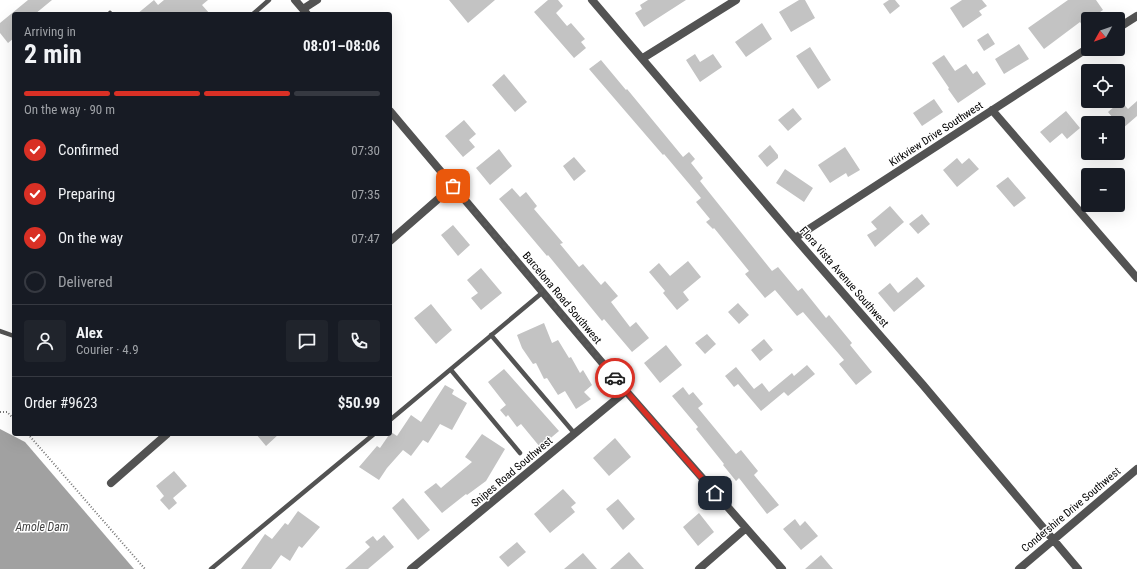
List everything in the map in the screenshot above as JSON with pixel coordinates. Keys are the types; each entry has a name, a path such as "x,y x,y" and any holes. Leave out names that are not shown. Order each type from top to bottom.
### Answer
{"street":[{"path":"295,0 305,12 318,0"},
{"name":"Flora Vista Avenue Southwest","path":"592,0 795,238 923,385 1078,569"},
{"path":"643,58 736,0"},
{"path":"1125,24 1137,16"},
{"name":"Kirkview Drive Southwest","path":"795,238 1081,53"},
{"path":"992,110 1137,278"},
{"name":"Barcelona Road Southwest","path":"392,114 626,391 782,569"},
{"path":"392,239 453,186"},
{"name":"Snipes Road Southwest","path":"411,569 626,391"},
{"path":"111,483 166,436"},
{"name":"Condershire Drive Southwest","path":"1019,569 1137,469"},
{"path":"699,569 746,528"}],"lane":[{"path":"255,12 269,0"},
{"path":"392,418 543,292"},
{"path":"0,331 12,335"},
{"path":"492,335 575,434"},
{"path":"451,370 520,453"},
{"path":"211,569 372,436"}],"path":[{"path":"0,412 7,412 12,417"},
{"path":"30,436 145,569"}],"water":[{"name":"Amole Dam","path":"0,429 25,442 134,569 0,569"}],"building":[{"path":"28,0 52,0 37,12 13,12"},
{"path":"154,0 158,5 164,0 208,0 202,5 208,12 139,12"},
{"path":"449,0 495,0 468,23"},
{"path":"548,0 558,0 563,6 556,13 567,26 571,23 585,39 581,42 586,48 574,58 534,12"},
{"path":"648,0 686,0 644,27 635,13 642,9 640,5"},
{"path":"799,0 805,0 815,18 791,32 779,12"},
{"path":"889,0 895,0 900,6 890,14 883,4"},
{"path":"962,0 982,0 987,6 979,11 982,15 963,28 950,8"},
{"path":"1068,0 1096,0 1103,10 1100,12 1081,12 1081,24 1080,22 1044,49 1028,28"},
{"path":"12,13 12,40 8,43 0,33 0,23"},
{"path":"762,23 772,39 746,57 735,42"},
{"path":"988,33 995,44 984,51 977,40"},
{"path":"1019,44 1029,59 1004,74 995,59"},
{"path":"810,47 831,80 818,89 796,56"},
{"path":"695,54 700,62 713,54 722,67 700,82 686,60"},
{"path":"944,55 955,71 966,64 973,74 977,71 986,84 958,103 932,63"},
{"path":"601,60 683,157 689,152 695,159 691,163 703,178 700,181 772,271 778,267 798,291 802,288 826,318 829,315 852,343 850,345 872,372 856,385 839,364 844,360 803,312 797,316 775,290 765,298 745,274 749,271 714,228 713,229 706,222 710,219 696,202 701,198 589,69"},
{"path":"504,74 527,102 515,112 492,85"},
{"path":"934,99 943,112 922,126 913,113"},
{"path":"1137,101 1137,116 1125,126 1125,116 1111,116 1108,112 1113,108 1125,108 1125,106 1128,109"},
{"path":"793,108 802,119 788,131 778,120"},
{"path":"1066,111 1080,128 1067,139 1062,133 1050,143 1040,132"},
{"path":"464,120 476,134 469,140 475,147 463,157 445,136"},
{"path":"770,145 778,155 778,158 767,167 758,156"},
{"path":"845,147 860,170 848,177 846,173 830,183 818,165"},
{"path":"499,149 512,166 490,185 476,168"},
{"path":"574,157 586,171 574,181 563,166"},
{"path":"957,158 962,164 969,158 979,169 957,187 943,170"},
{"path":"785,169 813,188 804,202 776,183"},
{"path":"1008,177 1026,198 1014,207 996,186"},
{"path":"512,188 520,197 526,192 537,206 534,209 563,243 560,244 579,267 583,264 601,285 605,281 618,296 611,302 630,327 636,322 649,338 632,352 604,319 602,321 548,255 547,256 499,199"},
{"path":"890,206 904,222 875,247 867,235 877,229 871,222"},
{"path":"922,214 930,224 918,234 909,224"},
{"path":"453,225 470,245 458,256 441,235"},
{"path":"688,261 701,277 683,292 689,300 677,310 663,293 665,291 649,272 659,263 670,276"},
{"path":"481,268 502,293 481,310 471,298 478,293 467,280"},
{"path":"917,277 925,286 894,312 878,293 890,283 898,293"},
{"path":"738,303 749,315 739,324 728,312"},
{"path":"431,304 452,330 436,344 414,318"},
{"path":"544,323 552,343 558,340 569,358 571,357 580,373 583,370 592,385 584,392 591,399 576,409 565,391 558,395 547,378 544,379 536,363 533,364 522,348 517,335"},
{"path":"707,334 716,344 705,354 695,343"},
{"path":"764,339 773,350 760,361 751,350"},
{"path":"666,345 682,365 660,383 644,363"},
{"path":"807,365 815,374 788,396 784,392 761,411 738,384 734,387 725,376 736,367 754,389 762,383 769,392 792,373 794,376"},
{"path":"504,369 559,431 540,447 521,424 517,427 508,415 506,417 500,410 506,405 488,382"},
{"path":"445,385 454,390 452,394 467,403 452,430 440,424 428,443 423,440 411,456 403,450 387,468 379,480 359,467 377,446 380,448 388,436 392,436 392,433 397,436 411,415 421,422"},
{"path":"683,387 689,395 693,392 703,404 698,408 736,454 741,450 758,471 754,475 779,505 767,514 739,478 736,481 723,465 724,464 696,429 698,427 672,396"},
{"path":"482,434 505,449 486,481 467,495 466,494 442,513 424,492 436,483 441,488 472,462 465,457"},
{"path":"258,436 277,436 266,446"},
{"path":"615,438 631,457 609,476 593,458"},
{"path":"174,471 187,486 173,498 177,503 169,510 160,500 164,496 156,486"},
{"path":"563,489 576,503 571,507 575,512 550,533 534,514"},
{"path":"403,498 430,530 418,540 392,508"},
{"path":"618,499 635,519 623,530 606,509"},
{"path":"298,511 320,527 302,548 299,546 290,561 281,555 271,569 241,569 265,534 272,539 285,523 288,525"},
{"path":"699,513 714,532 698,546 683,527"},
{"path":"795,519 800,526 805,521 818,536 801,550 783,529"},
{"path":"384,535 394,547 368,569 345,569 370,547 365,542 373,536 377,541"},
{"path":"517,542 526,552 508,567 499,557"},
{"path":"629,552 644,569 610,569"},
{"path":"583,553 597,569 564,569"},
{"path":"821,555 833,569 805,569"}],"way so far":[{"path":"453,186 615,378"}],"route":[{"path":"615,378 715,493"}]}
